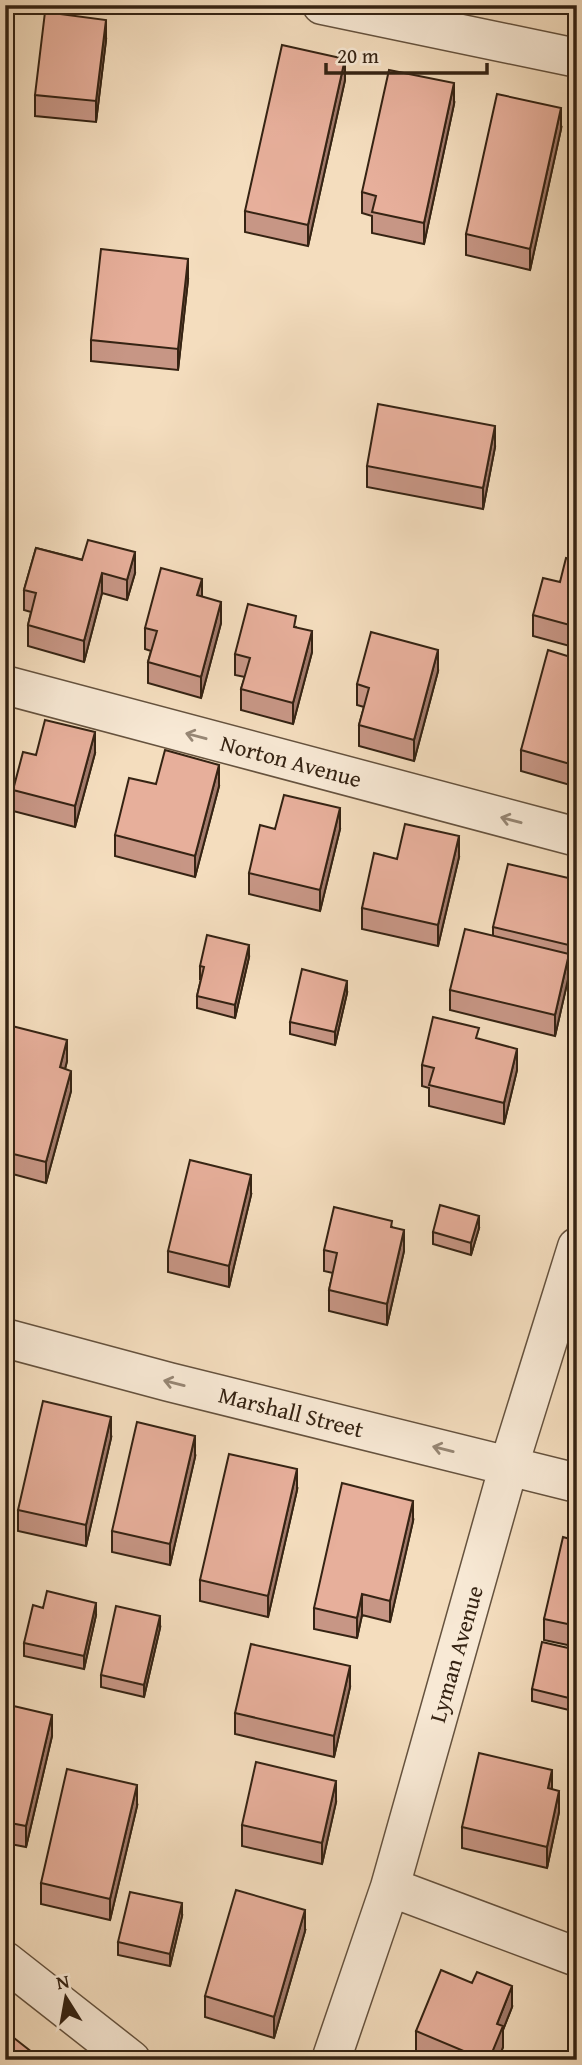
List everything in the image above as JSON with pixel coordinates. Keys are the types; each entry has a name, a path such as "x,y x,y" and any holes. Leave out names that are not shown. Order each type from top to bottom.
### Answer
{"street":[{"path":"322,5 577,58"},
{"name":"Norton Avenue","path":"5,685 577,837"},
{"name":"Lyman Avenue","path":"331,2060 390,1887 509,1465 577,1247"},
{"name":"Marshall Street","path":"5,1338 169,1382 577,1483"},
{"path":"390,1887 577,1957"},
{"path":"5,1961 131,2060"}],"building":[{"path":"45,12 106,20 96,101 35,95"},
{"path":"282,45 345,59 308,225 245,211"},
{"path":"389,70 454,83 424,223 372,212 376,196 362,192"},
{"path":"497,94 561,108 530,249 466,234"},
{"path":"101,249 188,259 178,349 91,340"},
{"path":"378,404 495,426 483,488 367,466"},
{"path":"88,540 135,552 127,580 102,573 84,641 28,625 36,593 24,590 36,548 82,560"},
{"path":"566,558 577,561 577,627 533,615 543,578 560,582"},
{"path":"161,568 202,579 197,595 221,602 201,677 148,662 157,631 145,628"},
{"path":"248,604 296,616 294,627 312,631 293,703 241,689 250,658 235,654"},
{"path":"371,632 438,650 414,740 359,725 369,688 357,684"},
{"path":"548,650 577,659 577,739 570,764 521,750"},
{"path":"45,720 95,732 75,806 13,790 23,752 36,755"},
{"path":"165,750 219,765 195,856 115,835 129,778 156,784"},
{"path":"284,795 340,808 320,890 249,873 260,825 275,829"},
{"path":"405,824 459,836 438,925 362,908 374,853 397,859"},
{"path":"508,864 577,880 577,947 493,927"},
{"path":"465,929 569,954 555,1015 450,990"},
{"path":"207,935 249,945 235,1005 197,996 204,967 200,966"},
{"path":"302,969 347,981 335,1032 290,1022"},
{"path":"433,1017 479,1028 476,1038 517,1049 504,1103 429,1085 434,1068 422,1065"},
{"path":"8,1025 67,1040 60,1067 71,1071 46,1162 5,1152 5,1036"},
{"path":"190,1160 251,1175 229,1266 168,1251"},
{"path":"440,1205 479,1216 471,1243 433,1232"},
{"path":"334,1207 392,1221 391,1227 404,1230 387,1304 329,1290 337,1253 324,1250"},
{"path":"43,1401 111,1417 86,1525 18,1510"},
{"path":"137,1422 195,1436 170,1544 112,1531"},
{"path":"229,1454 297,1469 268,1596 200,1580"},
{"path":"342,1483 413,1501 390,1601 362,1594 357,1618 314,1608"},
{"path":"563,1537 577,1541 577,1626 544,1619"},
{"path":"47,1591 96,1603 84,1656 24,1643 33,1605 43,1608"},
{"path":"116,1606 160,1616 144,1685 101,1675"},
{"path":"542,1642 577,1650 577,1700 532,1689"},
{"path":"251,1644 350,1666 334,1736 235,1713"},
{"path":"5,1704 52,1715 26,1826 5,1822"},
{"path":"479,1753 552,1770 548,1788 559,1791 547,1847 462,1827"},
{"path":"256,1762 336,1781 322,1843 242,1825"},
{"path":"67,1769 137,1785 110,1899 41,1883"},
{"path":"577,1836 577,1873 569,1871"},
{"path":"236,1890 305,1910 274,2017 205,1996"},
{"path":"130,1892 182,1903 170,1954 118,1942"},
{"path":"441,1970 472,1983 477,1972 512,1986 497,2024 503,2026 489,2060 416,2031"},
{"path":"14,2038 42,2060 5,2060 5,2049"}]}
